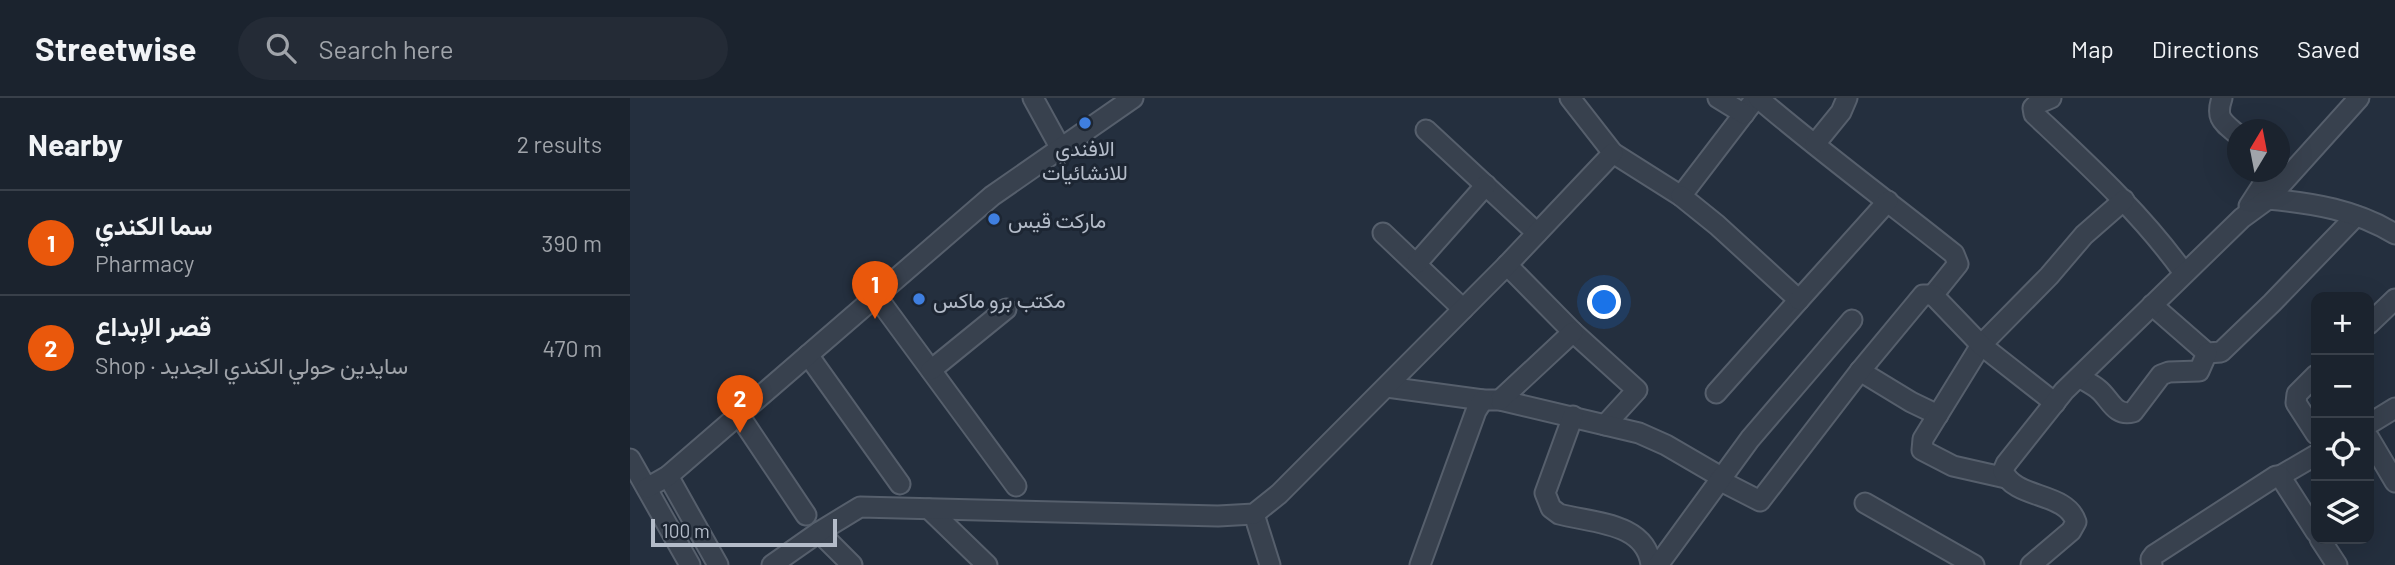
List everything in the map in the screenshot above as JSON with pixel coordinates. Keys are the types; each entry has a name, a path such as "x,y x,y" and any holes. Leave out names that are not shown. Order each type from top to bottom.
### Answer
{"street":[{"path":"1033,98 1061,149"},
{"path":"647,488 668,476 992,196 1133,98"},
{"path":"1718,98 1744,114"},
{"path":"1681,196 1757,98 1954,254 1958,260 1933,295"},
{"path":"1815,144 1841,112 1847,98"},
{"path":"2051,98 2028,103 2034,114 2124,200 2159,238 2184,273"},
{"path":"2222,98 2218,112 2227,125"},
{"path":"2031,565 2071,531 2076,522 2069,510 2011,484 2003,471 2006,464 2079,377 2242,218 2268,199 2359,98"},
{"path":"1575,101 1613,153 1681,196 1798,300"},
{"path":"1426,130 1537,233"},
{"path":"772,565 860,507 1204,516 1254,514 1279,494 1387,387 1613,153"},
{"path":"2242,218 2265,182"},
{"path":"1416,264 1486,185"},
{"path":"2268,199 2316,203 2376,222 2395,234"},
{"path":"2006,478 1953,466 1923,450 1923,439 1981,345 2049,276 2084,235 2124,200"},
{"path":"1716,393 1888,201"},
{"path":"2152,305 2207,353 2221,352 2356,216"},
{"path":"1383,233 1463,309"},
{"path":"1507,265 1573,332 1637,390 1605,425"},
{"path":"1387,387 1492,400 1573,416 1639,433 1666,445 1760,501 1860,371 1923,295 1933,295 1981,345 2055,403"},
{"path":"877,297 1016,486"},
{"path":"2374,319 2395,299"},
{"path":"931,370 1006,309"},
{"path":"1658,565 1720,479 1852,320"},
{"path":"1420,565 1476,411 1573,332"},
{"path":"2079,377 2102,392 2117,411 2128,414 2133,412 2161,375 2169,372 2199,371 2207,353"},
{"path":"808,355 900,484"},
{"path":"1860,371 1938,415"},
{"path":"2311,380 2297,394 2296,403 2311,426"},
{"path":"2374,421 2395,408"},
{"path":"738,415 806,515"},
{"path":"1573,416 1545,493 1551,508 1559,514 1624,528 1648,549 1651,565"},
{"path":"2374,446 2395,482"},
{"path":"630,458 690,565"},
{"path":"2152,565 2151,559 2154,555 2276,476 2311,458"},
{"path":"668,476 718,565"},
{"path":"2280,476 2311,524"},
{"path":"1865,503 1974,565"},
{"path":"929,509 987,565"},
{"path":"1254,514 1270,565"},
{"path":"819,532 852,565"},
{"path":"2323,544 2337,565"}],"place":[{"name":"الافندي للانشائيات","path":"1085,123"},
{"name":"ماركت قيس","path":"994,219"},
{"name":"مكتب برو ماكس","path":"919,299"},
{"name":"سما الكندي","path":"875,319"},
{"name":"قصر الإبداع","path":"740,433"}]}
